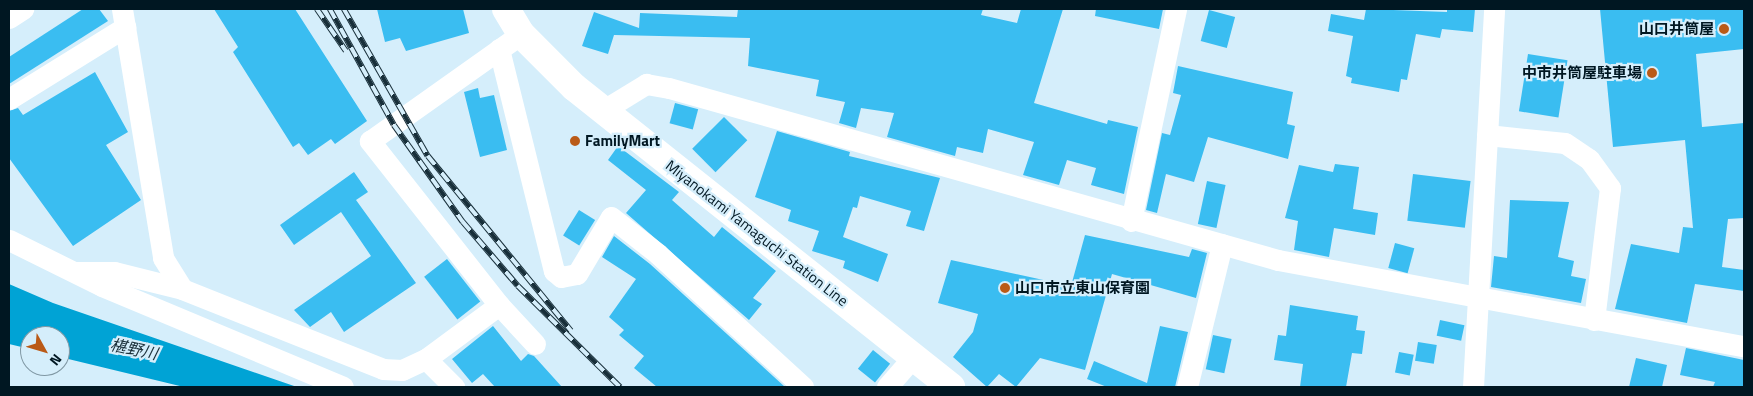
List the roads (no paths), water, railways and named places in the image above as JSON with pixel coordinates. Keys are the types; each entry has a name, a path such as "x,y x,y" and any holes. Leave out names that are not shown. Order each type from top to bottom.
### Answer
{"main road":[{"name":"Miyanokami Yamaguchi Station Line","path":"506,9 521,34 602,111 951,387"}],"street":[{"path":"9,18 23,9"},
{"path":"1130,221 1176,9"},
{"path":"1473,387 1494,9"},
{"path":"9,99 124,18 163,258 182,289"},
{"path":"521,34 370,141 500,305 535,344"},
{"path":"499,49 554,271 561,277 577,274 611,217 658,254 803,387"},
{"path":"602,111 646,84 669,88 1130,221 1278,260 1478,300 1744,346"},
{"path":"1487,134 1565,143 1589,159 1610,188 1594,320"},
{"path":"9,240 75,272 343,387"},
{"path":"1186,387 1222,244"},
{"path":"75,272 114,272 182,289 383,369 402,370 426,359 500,305"},
{"path":"887,387 913,357"},
{"path":"426,359 454,387"}],"water":[{"name":"椹野川","path":"9,284 53,303 297,387 184,387 70,359 70,326 20,326 20,347 9,344"}],"railway":[{"path":"317,9 346,51"},
{"path":"330,9 394,125 463,222 518,286 620,387"},
{"path":"344,9 428,156 571,331"}],"place":[{"name":"山口井筒屋","path":"1724,29"},
{"name":"中市井筒屋駐車場","path":"1652,73"},
{"name":"FamilyMart","path":"575,141"},
{"name":"山口市立東山保育園","path":"1005,288"}]}
